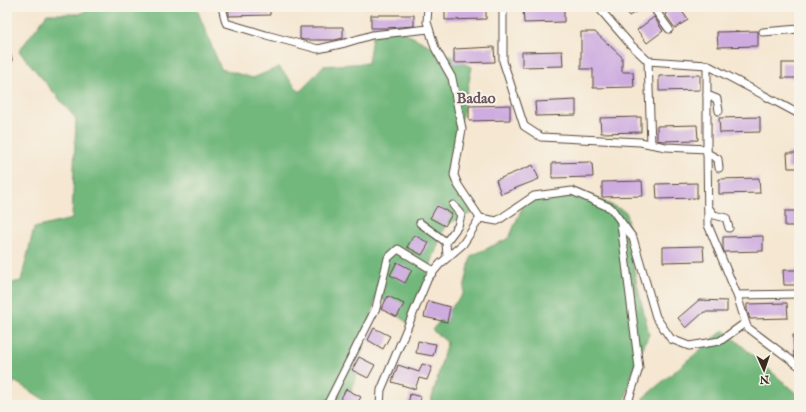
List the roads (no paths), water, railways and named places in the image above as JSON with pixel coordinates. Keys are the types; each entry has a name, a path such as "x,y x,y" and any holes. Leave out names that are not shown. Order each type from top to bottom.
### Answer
{"street":[{"path":"222,7 226,23 318,49 372,35 429,29"},
{"path":"428,7 427,22 435,48 452,78 462,128 454,175 458,185 480,218 496,221 534,196 572,191 611,208 633,238 656,316 671,339 689,346 720,341 745,323"},
{"path":"503,7 503,61 524,126 541,137 640,142 666,147 707,151 718,159 719,168"},
{"path":"598,7 630,44 648,61 706,65 799,114"},
{"path":"653,7 669,29"},
{"path":"763,32 799,29"},
{"path":"648,61 651,144"},
{"path":"706,65 708,224 737,295 747,327 799,366"},
{"path":"707,95 717,100 719,111"},
{"path":"447,258 446,242 458,226 461,215 453,205"},
{"path":"708,207 714,215 726,218 729,228"},
{"path":"380,405 381,390 428,278 463,244 480,218"},
{"path":"621,222 639,368 627,405"},
{"path":"420,223 446,242"},
{"path":"327,405 376,308 388,258 398,249 434,271"},
{"path":"737,295 799,294"}],"district":[{"name":"Badao","path":"476,98"}]}
